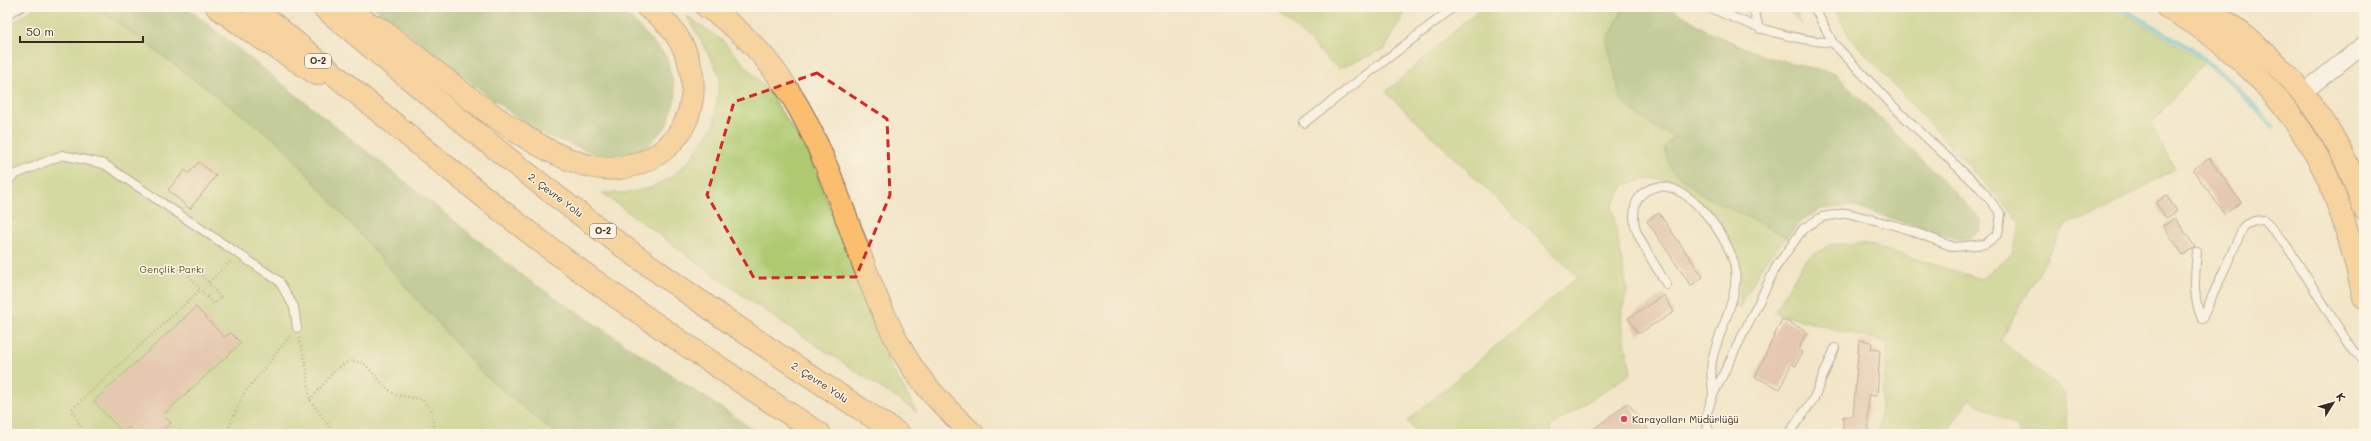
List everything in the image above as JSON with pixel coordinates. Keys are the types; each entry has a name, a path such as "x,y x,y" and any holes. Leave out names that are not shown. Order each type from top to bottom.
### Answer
{"main road":[{"path":"217,7 298,63 383,114"},
{"name":"O-2","path":"253,7 535,237 600,285 735,379 820,434"},
{"name":"2. Çevre Yolu","path":"323,7 520,167 626,248 700,302 899,434"},
{"path":"332,7 380,30 467,98 544,147 575,162 596,167 617,169 638,164 655,156 669,144 686,121 692,103 695,86 690,60 675,35 646,7"},
{"path":"707,7 737,31 762,57 790,93 820,148 872,282 904,354 925,384 973,434"},
{"path":"2167,7 2218,40 2250,70 2284,109 2301,132 2327,178 2342,214 2364,297"},
{"path":"2204,7 2224,13 2304,92 2341,153 2364,209"},
{"path":"2284,109 2304,92"}],"street":[{"path":"2304,92 2364,44"}],"lane":[{"path":"7,14 21,7"},
{"path":"1304,123 1454,7"},
{"path":"1708,7 1760,29 1804,41 1833,43"},
{"path":"1752,7 1760,29"},
{"path":"1710,434 1705,420 1713,395 1776,267 1803,229 1822,217 1847,214 1901,227 1954,247 1985,244 1998,234 2001,214 1981,189 1896,109 1833,43 1814,7"},
{"path":"7,182 14,175 62,154 104,164 279,281 294,307 297,328"},
{"path":"1667,285 1636,227 1634,210 1638,197 1649,188 1661,185 1678,190 1690,198 1703,212 1729,250 1734,264 1735,280 1712,361 1713,395"},
{"path":"2197,252 2194,289 2198,309 2202,319 2244,226 2254,221 2264,220 2287,246 2353,351 2364,359"},
{"path":"1788,434 1813,400 1835,348"}],"path":[{"path":"209,282 239,253"},
{"path":"197,269 209,282 221,298 213,304 188,275 197,269"},
{"path":"84,434 72,409 201,289"},
{"path":"297,328 306,364 310,400 335,434"},
{"path":"226,434 243,395 297,328"},
{"path":"310,400 335,370 349,361 364,362 386,387 396,395 421,399 431,410 435,434"},
{"path":"178,434 181,429"}],"highlighted area":[{"path":"817,73 887,119 890,195 856,277 754,278 707,195 734,102"}],"green space":[{"name":"Gençlik Parkı","path":"36,7 97,7 280,143 481,372 556,434 7,434 7,23 15,22"},
{"path":"97,7 186,7 524,277 760,434 556,434 481,372 280,143"},
{"path":"374,7 607,7 631,19 666,56 676,94 668,124 642,152 602,156 534,131"},
{"path":"1274,7 1408,7 1385,49 1338,69"},
{"path":"1481,7 1624,7 1607,41 1637,115 1674,137 1671,170 1701,194 1787,237 1764,262 1739,309 1740,272 1733,247 1721,224 1694,196 1669,180 1650,179 1625,184 1612,206 1627,290 1621,318 1631,373 1550,427 1551,434 1418,434 1407,421 1578,277 1386,92"},
{"path":"1624,7 1670,7 1711,33 1766,57 1835,73 1981,219 1981,230 1971,238 1956,239 1852,206 1821,209 1804,219 1787,237 1701,194 1671,170 1664,148 1674,137 1656,128 1621,101 1607,41"},
{"path":"1785,7 1794,7 1802,25"},
{"path":"1834,7 2113,7 2204,62 2151,124 2174,169 2094,216 2066,224 2001,340 2064,393 2067,434 2018,434 2019,428 1969,399 1946,434 1878,434 1888,343 1774,313 1805,260 1830,245 1863,243 1981,279 2012,254 2021,223 1849,36"},
{"path":"687,16 723,41 766,88 810,155 888,361 917,412 749,300 602,193 627,193 650,188 671,177 690,160 714,125 720,75"}],"building":[{"path":"2209,158 2241,202 2225,214 2193,170"},
{"path":"199,162 216,176 190,209 168,190 185,170 189,173"},
{"path":"2166,195 2177,211 2166,218 2156,203"},
{"path":"1659,213 1703,277 1691,286 1647,221"},
{"path":"2175,218 2195,247 2183,255 2163,226"},
{"path":"1664,295 1674,312 1638,334 1628,318"},
{"path":"196,307 224,337 231,333 241,343 163,415 171,423 159,434 136,434 129,427 123,433 94,401"},
{"path":"1782,319 1807,331 1798,350 1802,352 1796,366 1791,364 1780,389 1755,377"},
{"path":"1859,340 1872,342 1871,349 1880,350 1877,396 1868,395 1868,434 1843,434 1843,416 1853,417"},
{"name":"Karayolları Müdürlüğü","path":"1628,403 1651,434 1587,434"}],"waterway":[{"path":"2120,7 2192,50 2230,81 2272,126"}],"place":[{"name":"Karayolları Müdürlüğü","path":"1624,419"}]}
